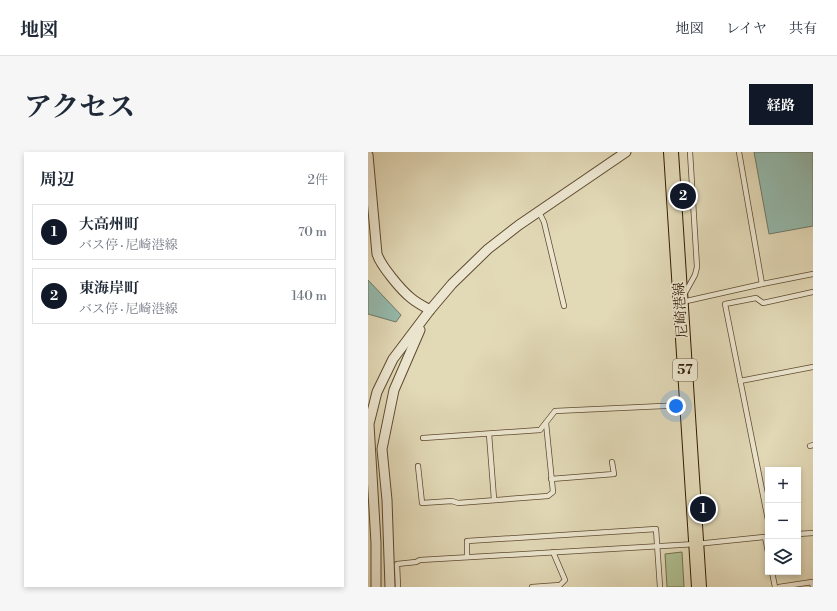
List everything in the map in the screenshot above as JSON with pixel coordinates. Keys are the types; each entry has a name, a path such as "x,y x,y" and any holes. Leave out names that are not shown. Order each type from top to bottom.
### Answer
{"main road":[{"name":"尼崎港線","path":"671,152 699,587"}],"street":[{"path":"376,587 376,543 369,424 377,392 393,359 430,310 452,284 488,249 519,225 626,152"},
{"path":"368,155 377,254 379,260 410,298 430,310"},
{"path":"390,587 387,500 382,449 394,390 410,350 430,310"}],"lane":[{"path":"680,302 695,275 697,267 690,152"},
{"path":"740,152 762,284"},
{"path":"538,212 544,222 564,306"},
{"path":"680,302 813,274"},
{"path":"765,505 724,304 756,298 762,304 813,292"},
{"path":"740,380 813,367"},
{"path":"423,438 540,430 555,411 687,405"},
{"path":"418,466 422,503 452,501 458,503 548,496 553,492 546,423"},
{"path":"488,434 494,499"},
{"path":"551,480 614,474 612,462"},
{"path":"467,557 467,542 656,529 660,587"},
{"path":"801,534 813,533"},
{"path":"398,587 397,564 416,562 420,560 696,544 765,537"},
{"path":"532,587 560,585 565,580 553,552"},
{"path":"773,575 775,587"},
{"path":"779,587 812,582 813,586"}],"green space":[{"path":"682,552 684,587 667,587 665,554"}],"water":[{"path":"754,152 813,152 813,226 769,234"},
{"path":"368,280 401,315 396,322 368,314"}],"place":[{"name":"東海岸町","path":"683,196"},
{"name":"大高州町","path":"703,509"}]}
